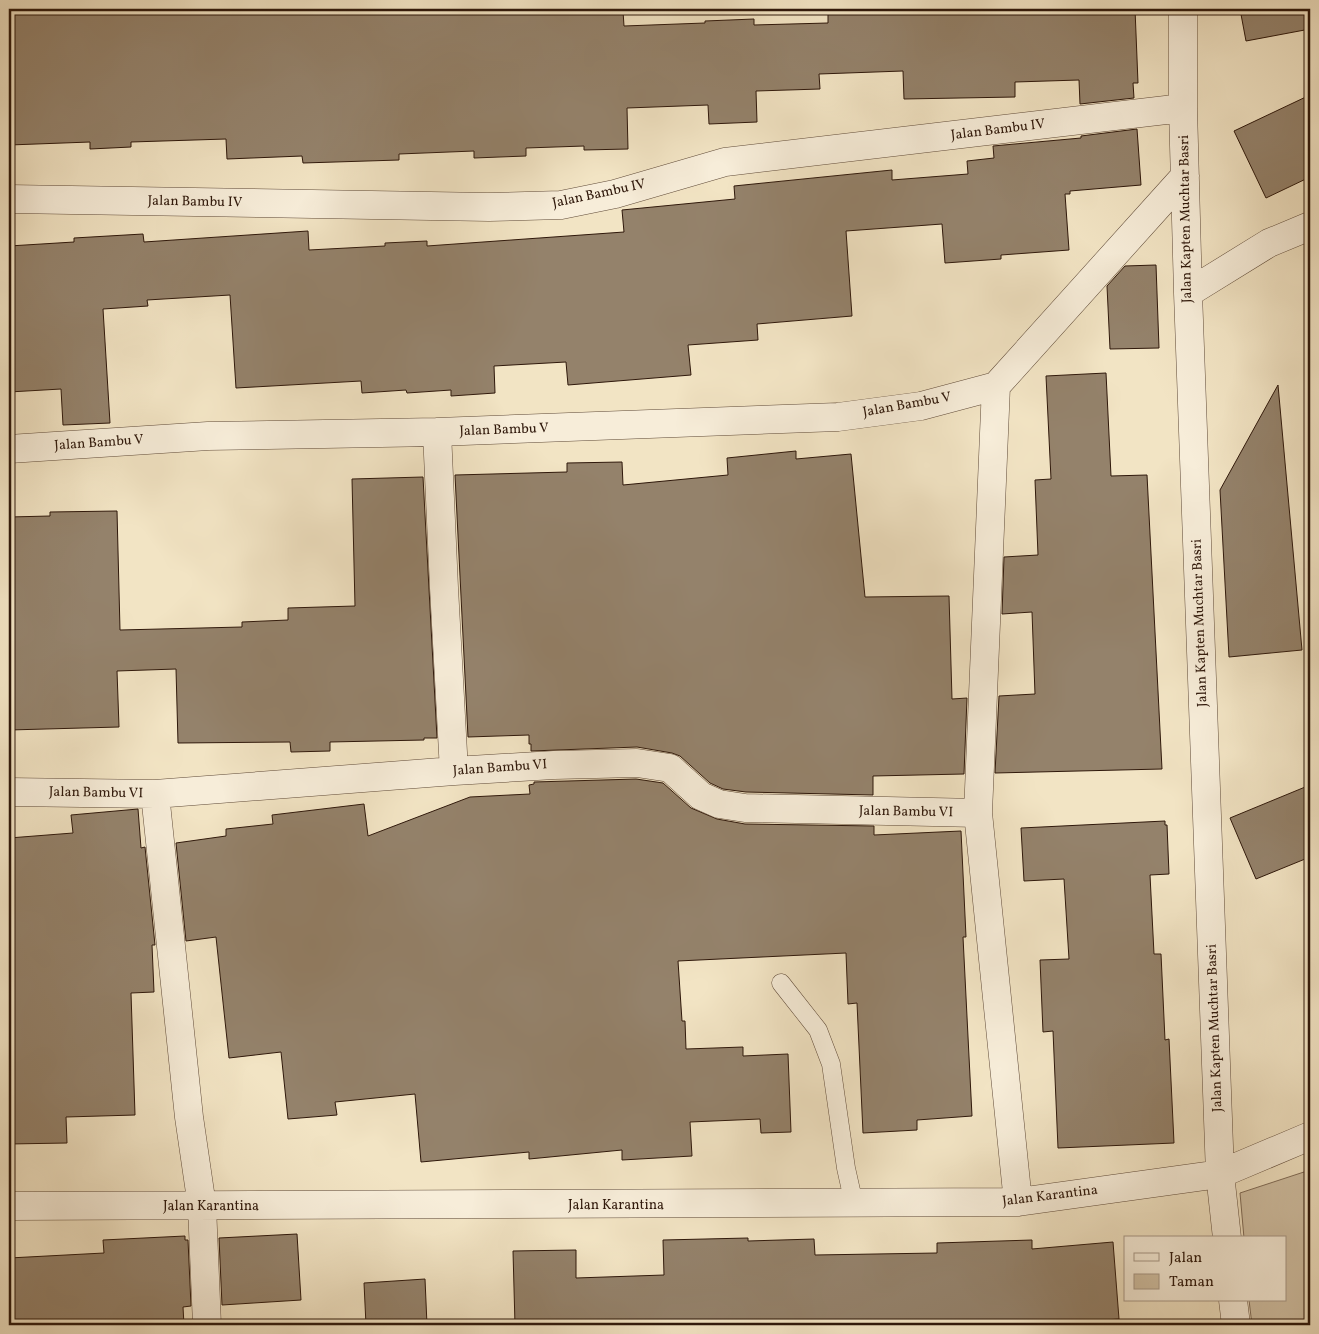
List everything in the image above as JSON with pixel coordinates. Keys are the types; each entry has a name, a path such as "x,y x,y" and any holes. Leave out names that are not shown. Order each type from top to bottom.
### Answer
{"street":[{"name":"Jalan Kapten Muchtar Basri","path":"1183,9 1183,108 1188,293 1220,1174 1227,1236"},
{"name":"Jalan Bambu IV","path":"9,199 489,207 561,205 615,194 725,162 1183,108"},
{"path":"1018,1202 978,813 996,386 1185,176"},
{"path":"1188,293 1269,242 1310,226"},
{"name":"Jalan Bambu V","path":"9,449 208,436 438,432 838,417 921,406 996,386"},
{"path":"438,432 454,771"},
{"name":"Jalan Bambu VI","path":"9,792 155,794 454,771 554,765 636,763 670,768 701,796 719,804 745,808 978,813"},
{"path":"155,794 189,1117 202,1206 207,1325"},
{"name":"Jalan Karantina","path":"9,1206 1018,1202 1220,1174 1310,1136"},
{"path":"1234,1302 1236,1325"}],"lane":[{"path":"781,983 818,1030 831,1064 846,1168 854,1204"}],"green space":[{"path":"1310,1170 1310,1325 1252,1325 1249,1302 1286,1302 1286,1236 1244,1236 1240,1193"}],"building":[{"path":"9,9 545,9 546,14 623,11 624,26 754,19 754,25 828,23 828,9 1135,9 1138,83 1133,83 1134,98 1080,104 1079,80 1015,82 1015,97 904,99 903,71 819,74 820,89 756,91 757,122 709,124 708,105 627,108 628,149 584,150 584,146 526,148 526,156 474,158 474,151 399,154 399,160 303,163 302,156 227,159 226,139 131,142 131,147 90,149 90,142 9,145"},
{"path":"1240,9 1310,9 1310,29 1246,41"},
{"path":"1310,95 1310,177 1266,198 1234,131"},
{"path":"1137,129 1141,185 1070,191 1070,194 1065,194 1069,250 1001,255 1001,259 945,263 942,224 846,231 852,316 757,324 758,340 688,345 691,375 568,385 566,362 494,366 495,393 451,396 451,390 407,393 406,390 362,393 361,381 236,388 230,295 147,300 148,306 103,309 110,423 63,425 61,389 9,392 9,246 74,242 74,238 143,234 144,242 308,231 309,250 385,246 385,243 427,241 427,246 624,232 622,210 735,199 734,186 892,170 892,180 968,174 967,161 994,158 993,146 1081,138 1081,136"},
{"path":"1156,265 1159,348 1110,349 1107,286 1125,266"},
{"path":"1106,373 1111,476 1147,475 1162,769 995,773 999,696 1035,694 1032,612 1002,614 1004,557 1038,555 1035,480 1051,479 1046,376"},
{"path":"1278,385 1302,650 1229,657 1220,490"},
{"path":"796,451 796,459 851,454 865,597 949,596 952,699 967,698 964,774 873,776 873,795 746,792 723,789 710,783 680,756 672,753 637,747 531,751 529,735 468,737 455,475 567,472 567,463 622,462 623,485 728,475 727,458"},
{"path":"423,477 437,738 424,738 424,740 330,742 330,751 291,752 290,742 178,743 176,669 117,671 119,727 9,730 9,517 50,516 50,512 117,511 120,630 242,627 242,622 288,620 288,608 355,606 352,479"},
{"path":"636,779 663,783 691,808 717,819 745,824 874,826 874,835 961,831 966,937 963,937 972,1116 917,1120 917,1130 863,1133 857,1003 848,1004 846,953 678,961 682,1021 685,1021 686,1049 743,1047 743,1056 788,1054 791,1132 761,1133 760,1119 690,1122 692,1156 622,1160 622,1150 529,1159 529,1152 421,1162 415,1094 335,1102 337,1115 288,1119 281,1052 229,1058 216,937 186,941 176,843 226,836 226,829 273,824 272,815 364,804 368,836 470,797 530,794 529,785 534,784 534,782"},
{"path":"1310,785 1310,857 1256,879 1230,818"},
{"path":"138,809 141,848 145,847 155,945 152,945 154,992 131,993 135,1115 66,1117 67,1143 9,1144 9,838 73,833 71,815"},
{"path":"1165,821 1165,825 1167,825 1169,874 1150,875 1154,954 1161,954 1165,1040 1169,1039 1174,1143 1058,1148 1053,1031 1043,1032 1040,960 1069,959 1064,879 1024,881 1021,828"},
{"path":"297,1234 301,1300 222,1305 219,1238"},
{"path":"185,1236 185,1240 188,1240 191,1306 183,1307 184,1325 9,1325 9,1258 104,1253 103,1240"},
{"path":"748,1238 748,1241 814,1239 815,1255 937,1253 937,1243 1032,1240 1032,1249 1113,1242 1119,1319 1037,1325 515,1325 513,1251 576,1250 576,1278 664,1275 663,1240"},
{"path":"425,1279 427,1325 366,1325 364,1283"}]}
